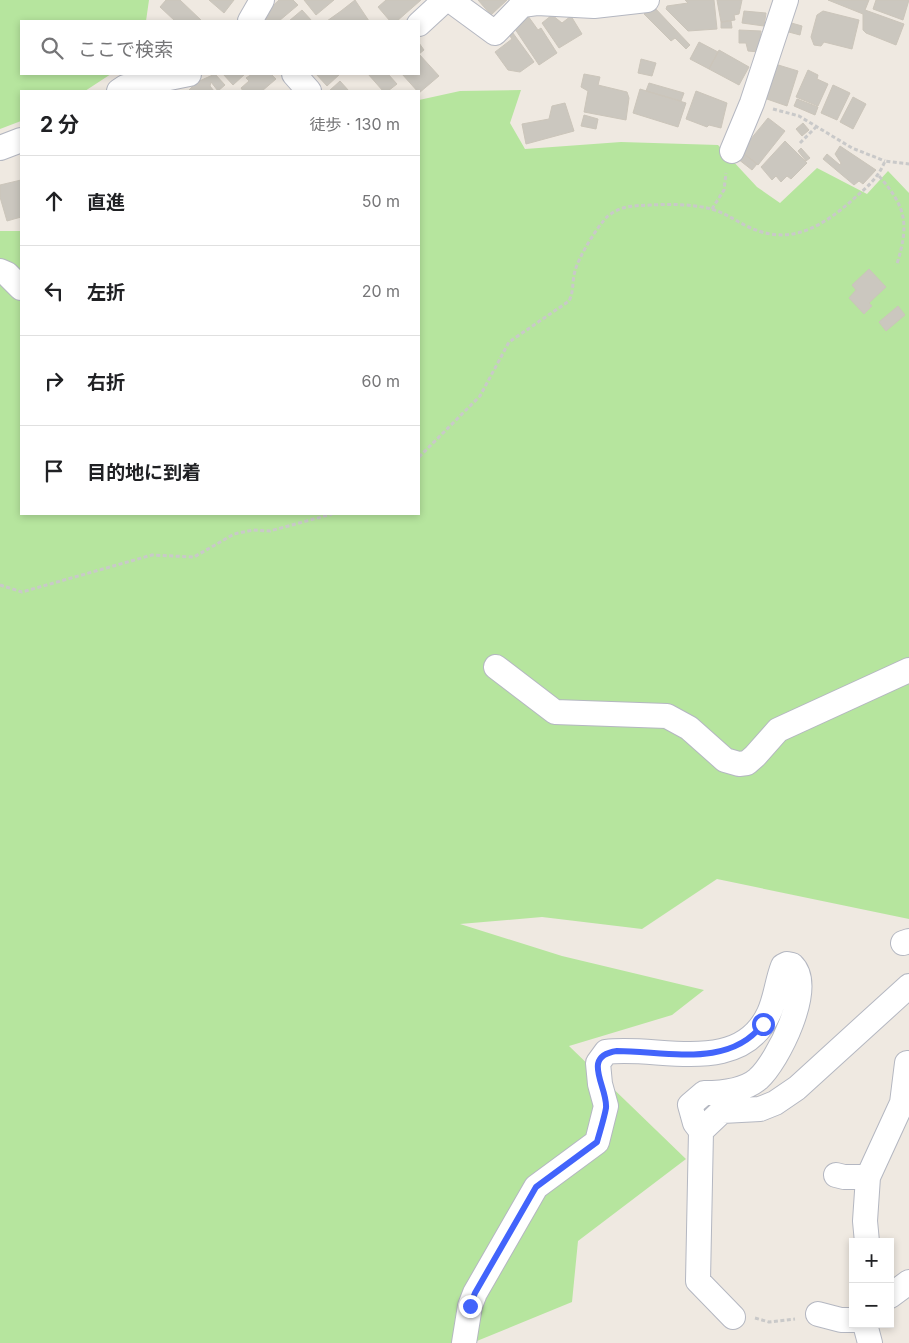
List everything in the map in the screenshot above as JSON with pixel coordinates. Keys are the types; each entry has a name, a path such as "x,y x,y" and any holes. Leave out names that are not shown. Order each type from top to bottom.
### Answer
{"street":[{"path":"251,20 262,0"},
{"path":"420,23 445,0"},
{"path":"450,0 494,33 522,5 647,0"},
{"path":"732,151 752,103 786,0"},
{"path":"120,90 125,87 184,75"},
{"path":"295,75 308,90"},
{"path":"0,148 20,140"},
{"path":"0,271 7,274 20,287"},
{"path":"496,667 555,712 667,716 689,728 725,760 739,764 747,762 755,756 778,730 909,670"},
{"path":"464,1343 470,1306 475,1293 532,1194 546,1178 597,1142 606,1106 600,1084 598,1063 601,1057 606,1052 617,1051 694,1054 714,1053 738,1047 750,1040 763,1024 775,998 782,966 788,964 792,965 800,980 799,996 793,1020 772,1062 759,1078 746,1087 704,1093 690,1105 695,1123 701,1131 698,1281 728,1311"},
{"path":"701,1131 722,1111 760,1109 775,1103 796,1088 909,986"},
{"path":"867,1238 865,1221 868,1178 902,1103 907,1063"},
{"path":"836,1174 844,1177 868,1178"},
{"path":"894,1293 909,1282"},
{"path":"818,1314 841,1320 849,1320"},
{"path":"866,1328 870,1343"}],"path":[{"path":"752,103 799,116 852,148 885,161 909,164"},
{"path":"800,143 818,126"},
{"path":"712,209 724,190 727,165 732,151"},
{"path":"420,456 437,436 480,396 509,342 569,301 572,295 575,270 606,218 622,206 673,204 712,209 757,230 776,235 800,234 819,225 840,211 879,176 885,161"},
{"path":"879,176 891,189 905,214 907,227 904,244 897,264"},
{"path":"0,585 22,592 152,555 194,557 234,534 253,530 270,531 328,515"},
{"path":"728,1311 733,1303 756,1319 769,1322 818,1314"}],"green space":[{"path":"0,0 149,0 146,20 20,20 20,75 109,75 87,90 20,90 20,121 0,129"},
{"path":"521,90 510,123 525,149 621,142 718,145 757,187 780,203 817,168 867,194 888,171 909,193 909,919 717,879 642,929 542,917 460,924 562,956 704,990 672,1015 569,1046 686,1159 578,1241 572,1302 472,1343 0,1343 0,231 20,231 20,515 420,515 420,100 460,91"}],"building":[{"path":"166,0 180,0 201,20 174,20 160,7"},
{"path":"209,0 234,0 224,13"},
{"path":"279,0 293,0 298,5 280,20 264,20 266,19 263,15"},
{"path":"304,0 334,0 316,15"},
{"path":"355,0 368,20 328,20"},
{"path":"386,0 421,0 398,20 389,20 378,7"},
{"path":"478,0 507,0 491,15"},
{"path":"685,0 714,0 717,29 688,31 666,9 667,6 688,3"},
{"path":"717,0 742,0 739,14 734,15 735,20 721,22"},
{"path":"828,0 869,0 865,10 904,24 896,45 866,33 863,30 863,14"},
{"path":"876,0 909,0 903,20 873,9"},
{"path":"653,6 690,45 686,49 675,38 671,41 644,14"},
{"path":"302,10 311,20 290,20"},
{"path":"744,11 766,13 764,26 742,23"},
{"path":"823,11 859,20 852,49 824,42 821,46 814,45 811,37 817,15"},
{"path":"552,15 562,23 571,16 582,34 559,48 542,23"},
{"path":"528,16 538,30 541,28 557,53 539,65 513,26"},
{"path":"731,21 732,28 721,28 721,22"},
{"path":"788,22 802,26 800,35 785,31"},
{"path":"510,29 534,62 520,72 508,70 495,52 512,39 507,32"},
{"path":"739,30 761,31 759,52 748,51 746,43 739,43"},
{"path":"699,42 718,52 709,69 690,59"},
{"path":"420,44 424,50 420,53"},
{"path":"719,50 749,67 739,85 709,69"},
{"path":"420,55 439,76 420,92 420,90 416,90 403,75 420,75"},
{"path":"641,59 656,63 652,76 638,73"},
{"path":"775,64 798,71 787,106 764,98"},
{"path":"808,70 818,75 817,79 828,84 818,106 796,97"},
{"path":"584,74 600,77 598,85 627,92 629,98 626,120 584,112 588,91 581,87"},
{"path":"216,75 225,85 217,90 211,82 210,86 213,90 189,90 197,82"},
{"path":"224,75 244,75 233,85"},
{"path":"250,75 272,75 276,79 263,90 242,90 241,88 249,81 246,78"},
{"path":"317,75 339,75 327,86"},
{"path":"369,75 389,75 397,84 389,90 382,90"},
{"path":"340,81 348,90 330,90"},
{"path":"649,83 684,93 681,101 646,91"},
{"path":"833,85 850,93 837,120 821,113"},
{"path":"640,89 686,103 678,127 633,113"},
{"path":"696,91 727,103 721,128 709,125 707,127 686,119"},
{"path":"853,97 866,104 853,129 840,122"},
{"path":"797,99 818,107 815,115 794,106"},
{"path":"565,103 574,131 526,144 522,124 549,119 552,106"},
{"path":"584,115 598,119 596,129 581,126"},
{"path":"768,118 785,131 758,165 741,151"},
{"path":"803,123 809,130 802,136 796,129"},
{"path":"785,141 807,163 791,179 787,176 781,182 776,176 772,180 761,167"},
{"path":"840,146 876,170 863,184 859,181 854,185 823,159 827,154 840,165 841,163 835,154"},
{"path":"801,148 810,158 806,161 798,151"},
{"path":"743,153 757,164 752,170 738,159"},
{"path":"20,180 20,217 7,221 0,197 0,185"},
{"path":"869,269 886,287 869,303 872,306 864,314 849,298 856,290 852,285"},
{"path":"898,306 905,315 886,331 879,322"}],"route":[{"path":"470,1306 475,1293 536,1187 597,1142 606,1106 600,1084 598,1063 606,1052 714,1053 730,1050 750,1040 763,1024"}]}
